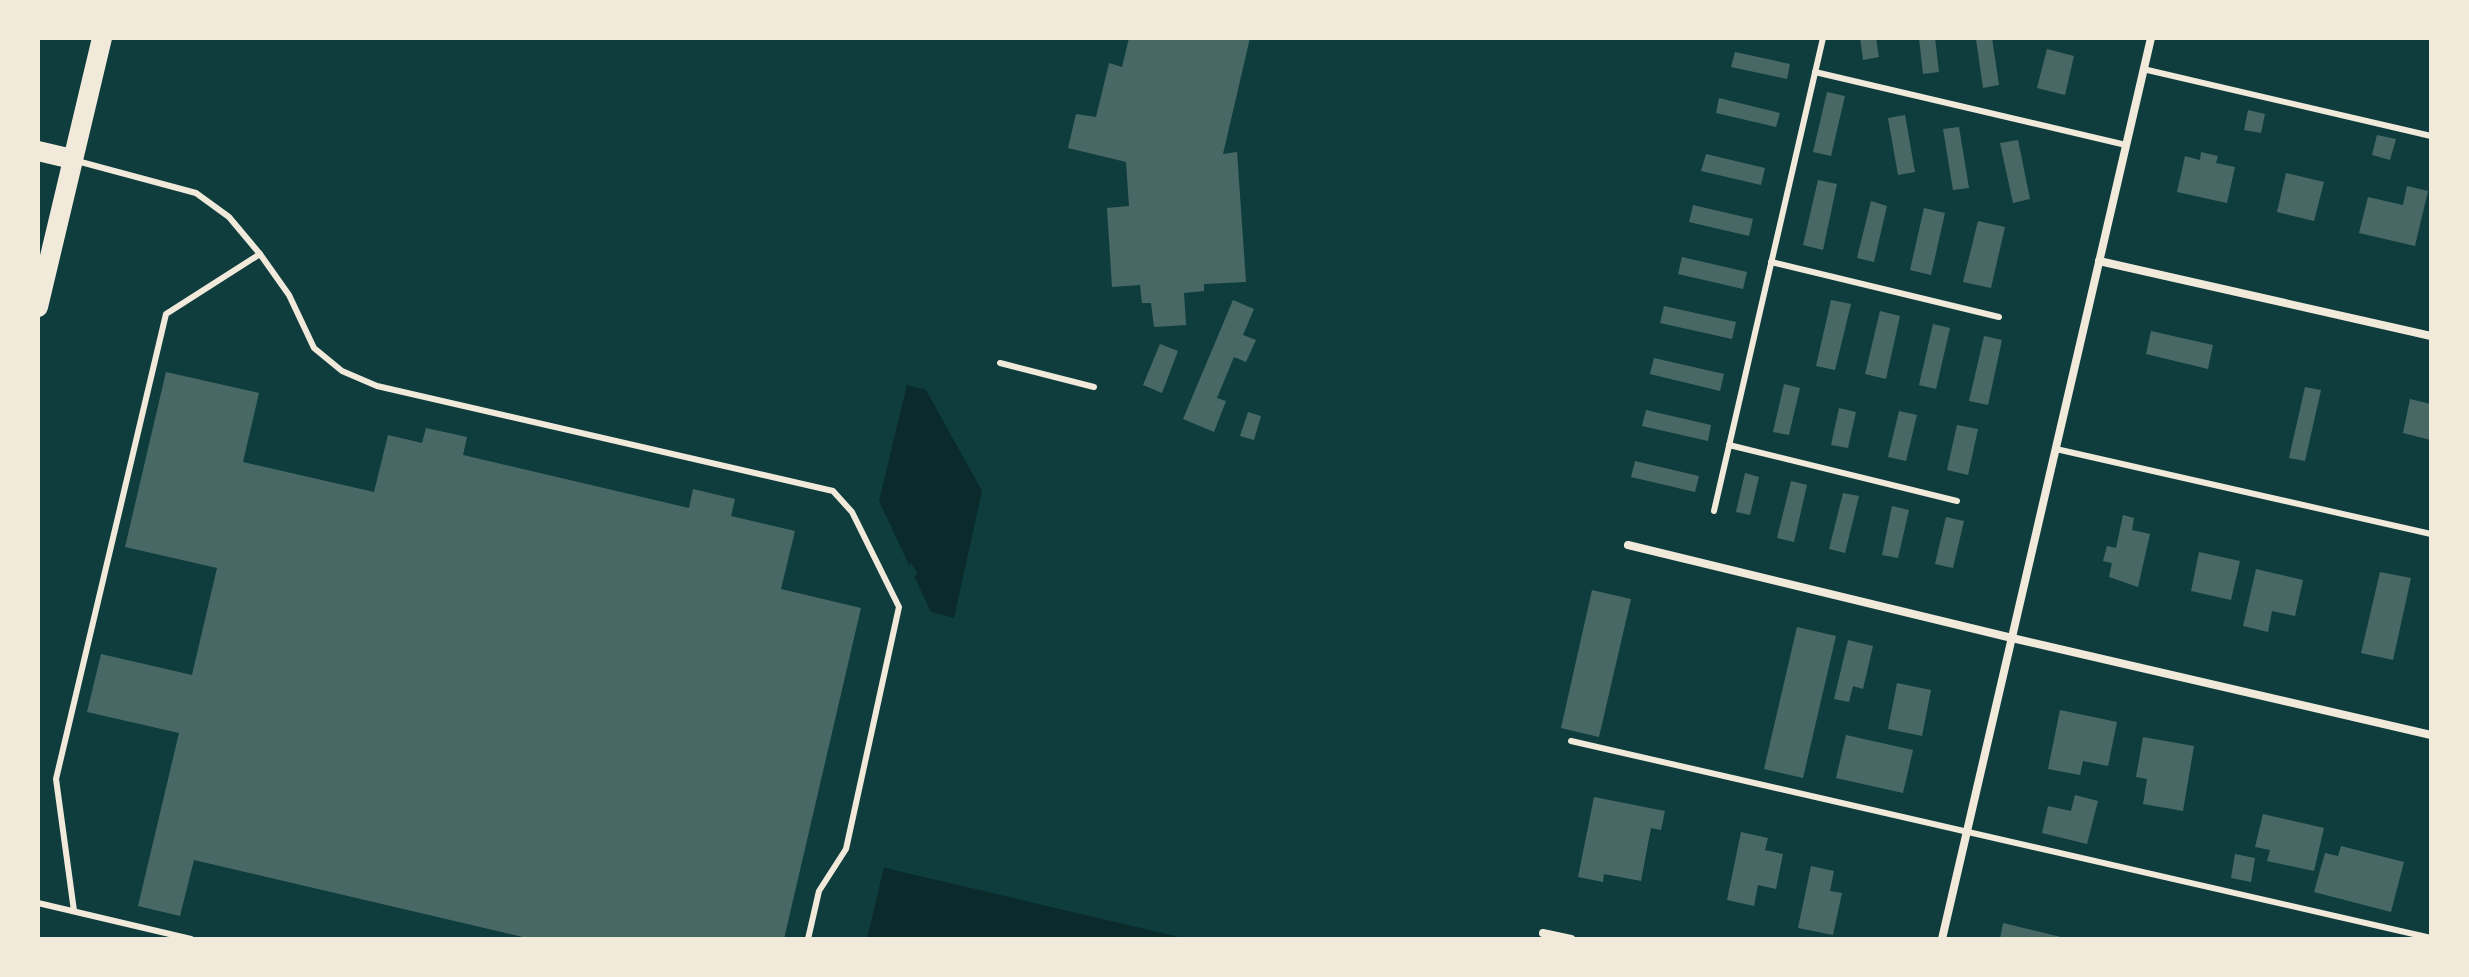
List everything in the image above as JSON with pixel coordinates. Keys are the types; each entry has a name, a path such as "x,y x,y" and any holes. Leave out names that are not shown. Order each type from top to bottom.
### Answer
{"main road":[{"path":"38,307 102,38"},
{"path":"38,151 72,159"}],"street":[{"path":"1942,939 2151,38"},
{"path":"2099,261 2431,336"},
{"path":"1628,545 2431,735"},
{"path":"1543,933 1571,939"}],"lane":[{"path":"1714,511 1823,38"},
{"path":"2143,69 2431,136"},
{"path":"1815,72 2126,145"},
{"path":"72,159 196,193 229,217 289,295 314,348 342,371 377,386 833,491 852,512 899,607 846,849 819,891 808,939"},
{"path":"74,911 56,779 166,314 260,254"},
{"path":"1771,262 1999,317"},
{"path":"1000,363 1094,387"},
{"path":"1729,445 1957,501"},
{"path":"2056,449 2431,534"},
{"path":"1571,741 2431,938"},
{"path":"38,903 191,939"}],"water":[{"path":"907,385 926,390 982,491 954,618 931,612 914,576 918,574 912,564 909,565 879,501"},
{"path":"884,867 894,870 1188,939 867,939"}],"building":[{"path":"1129,38 1250,38 1223,154 1237,152 1246,282 1204,284 1204,291 1184,293 1186,325 1154,327 1151,303 1142,303 1140,285 1112,287 1107,208 1129,206 1126,162 1068,148 1076,114 1096,117 1109,63 1122,67"},
{"path":"1860,38 1876,38 1879,57 1863,60"},
{"path":"1919,38 1935,38 1939,72 1923,74"},
{"path":"1992,38 1999,85 1983,88 1976,39"},
{"path":"2047,49 2074,56 2065,95 2037,88"},
{"path":"1735,52 1790,64 1787,79 1731,67"},
{"path":"1827,92 1845,96 1831,156 1813,152"},
{"path":"1719,98 1780,113 1776,127 1716,113"},
{"path":"2248,110 2265,114 2261,133 2244,130"},
{"path":"1905,115 1915,172 1898,175 1888,118"},
{"path":"1959,127 1969,188 1953,190 1943,129"},
{"path":"2377,135 2396,139 2390,160 2372,155"},
{"path":"2018,140 2030,199 2013,203 2000,143"},
{"path":"2201,152 2218,156 2216,163 2235,167 2227,203 2177,192 2185,156 2200,160"},
{"path":"1706,154 1765,168 1761,185 1701,171"},
{"path":"2286,173 2324,182 2314,221 2277,212"},
{"path":"1818,180 1837,184 1823,250 1803,245"},
{"path":"2407,186 2428,191 2415,246 2359,233 2368,197 2403,205"},
{"path":"1871,201 1887,206 1874,262 1857,258"},
{"path":"1693,205 1753,219 1749,236 1689,222"},
{"path":"1924,208 1945,213 1931,275 1910,270"},
{"path":"1978,221 2005,227 1991,288 1963,282"},
{"path":"1682,257 1747,272 1743,289 1678,274"},
{"path":"1233,300 1254,309 1243,335 1256,340 1246,362 1234,357 1217,398 1226,401 1214,432 1183,419"},
{"path":"1831,300 1851,304 1835,370 1816,366"},
{"path":"1664,306 1736,322 1732,339 1660,323"},
{"path":"1880,311 1900,316 1886,379 1865,374"},
{"path":"1933,324 1950,328 1936,389 1919,385"},
{"path":"2151,331 2213,345 2208,369 2146,354"},
{"path":"1984,336 2002,340 1988,405 1969,401"},
{"path":"1160,344 1178,351 1162,393 1143,385"},
{"path":"1654,358 1724,374 1720,391 1650,374"},
{"path":"166,372 259,393 243,462 374,492 388,435 422,443 426,428 467,437 463,455 689,508 693,489 735,499 731,516 795,531 781,589 861,608 784,939 531,939 194,860 180,916 138,906 179,733 87,712 101,654 192,675 217,568 125,547"},
{"path":"1784,384 1800,388 1789,435 1773,432"},
{"path":"2305,387 2321,390 2305,461 2289,458"},
{"path":"2410,399 2431,404 2431,440 2403,433"},
{"path":"1839,408 1856,412 1848,448 1831,445"},
{"path":"1646,410 1711,425 1708,441 1642,426"},
{"path":"1899,411 1917,415 1906,461 1888,457"},
{"path":"1248,412 1261,416 1254,440 1240,436"},
{"path":"1957,425 1978,429 1968,475 1947,470"},
{"path":"1635,461 1699,476 1695,492 1631,477"},
{"path":"1745,473 1759,477 1750,515 1736,512"},
{"path":"1791,481 1807,485 1794,542 1777,538"},
{"path":"1843,493 1859,496 1845,553 1829,549"},
{"path":"1892,506 1909,510 1898,558 1882,555"},
{"path":"2123,515 2134,518 2132,530 2150,534 2138,587 2109,577 2112,563 2103,561 2107,546 2116,548"},
{"path":"1946,517 1964,521 1953,568 1935,564"},
{"path":"2199,552 2240,561 2231,600 2191,591"},
{"path":"2256,569 2303,580 2295,616 2272,611 2268,632 2243,626"},
{"path":"2380,572 2411,578 2393,660 2361,653"},
{"path":"1592,590 1631,599 1599,737 1561,728"},
{"path":"1797,627 1836,636 1803,778 1764,769"},
{"path":"1848,640 1873,646 1863,689 1853,686 1849,702 1834,699"},
{"path":"1897,683 1931,690 1922,736 1888,729"},
{"path":"2060,710 2117,722 2108,766 2083,761 2080,775 2048,769"},
{"path":"1846,735 1913,750 1903,793 1836,778"},
{"path":"2143,737 2194,746 2183,811 2143,804 2147,779 2136,777"},
{"path":"2075,795 2098,801 2087,844 2042,833 2048,806 2071,811"},
{"path":"1594,797 1665,811 1661,830 1651,828 1641,881 1604,874 1603,882 1578,877"},
{"path":"2263,814 2324,828 2314,871 2267,861 2270,850 2255,847"},
{"path":"1741,832 1768,838 1765,850 1783,854 1776,889 1758,885 1754,906 1727,900"},
{"path":"2341,846 2404,862 2391,912 2314,892 2325,853 2338,856"},
{"path":"2235,854 2255,858 2251,882 2231,878"},
{"path":"1811,866 1834,871 1830,891 1842,893 1833,935 1798,928"},
{"path":"2003,923 2065,938 2065,939 2000,939"}]}
